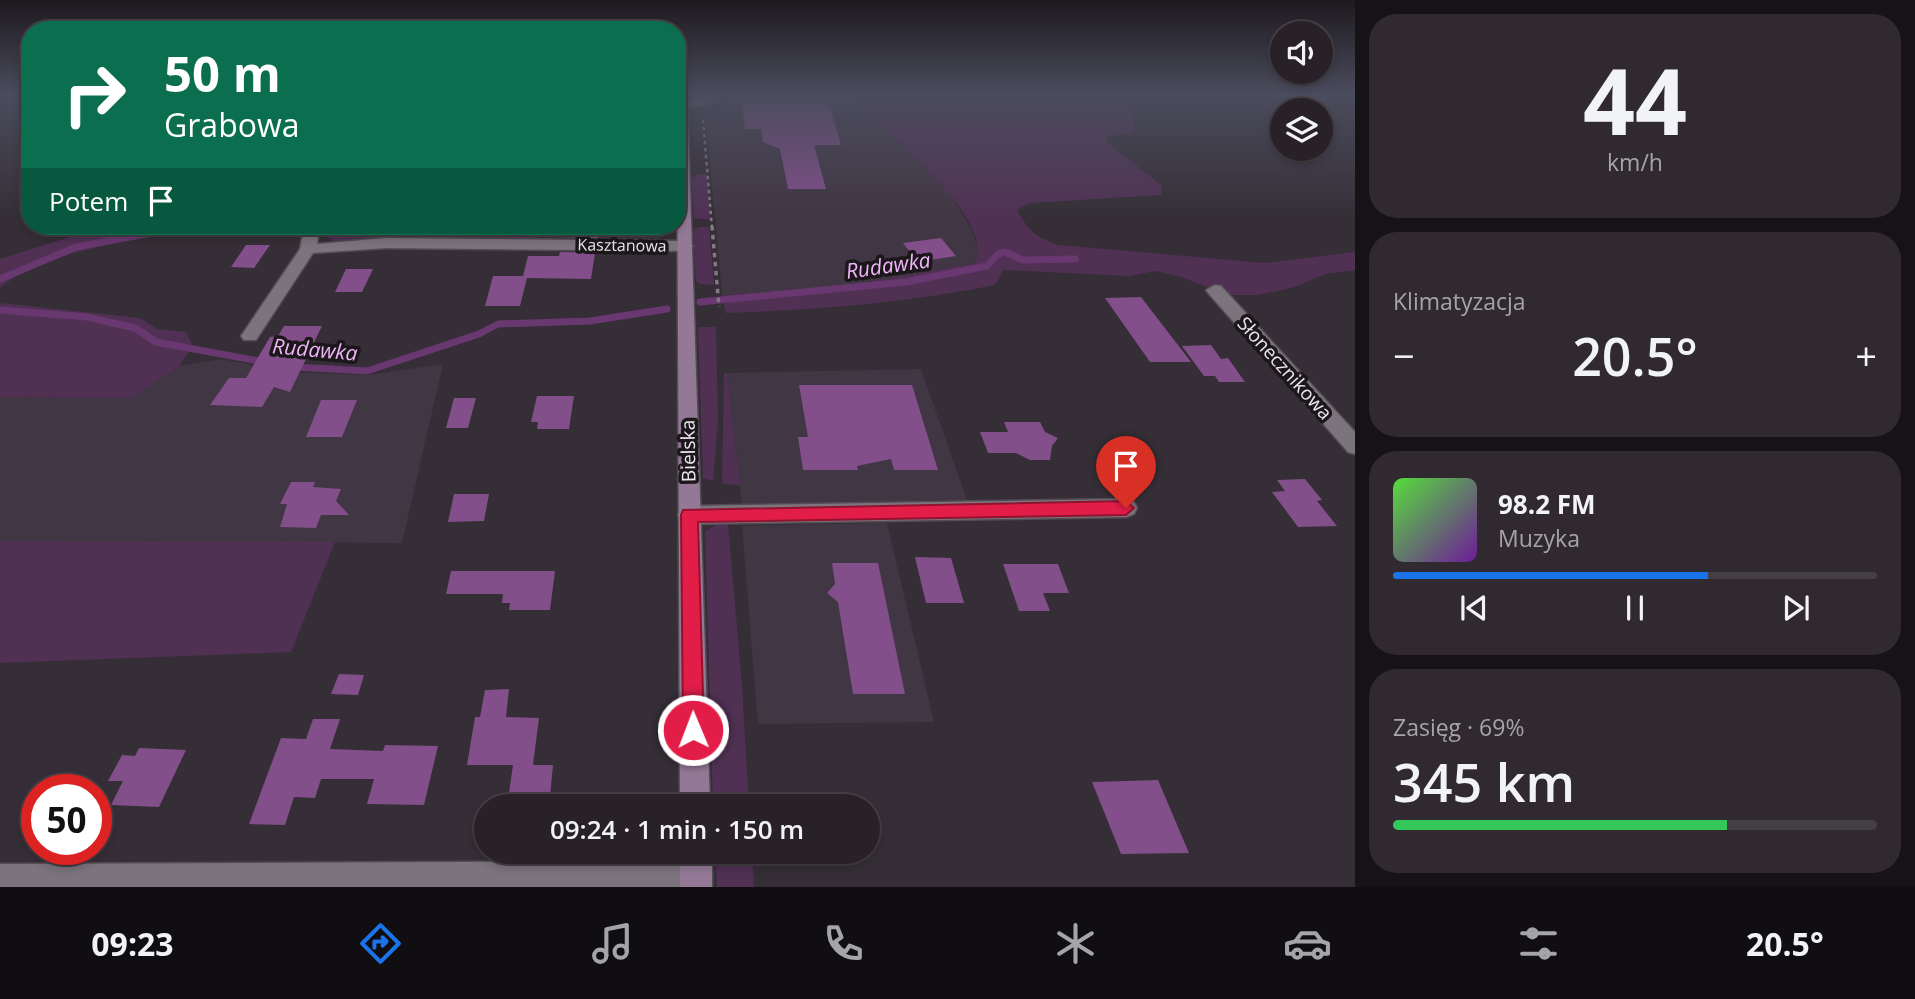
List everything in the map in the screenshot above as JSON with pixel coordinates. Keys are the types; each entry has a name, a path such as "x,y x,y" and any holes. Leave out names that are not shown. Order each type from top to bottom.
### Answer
{"main road":[{"name":"Bielska","path":"686,198 687,136"},
{"name":"Bielska","path":"685,235 695,794"}],"street":[{"name":"Kasztanowa","path":"250,336 309,243 685,246"},
{"name":"Słonecznikowa","path":"1215,290 1355,446"},
{"path":"689,515 1126,508"},
{"path":"0,880 696,872"}],"path":[{"path":"693,136 719,307"}],"shaded area":[{"path":"708,136 894,136 946,187 972,230 979,254 975,263 841,287 722,295"},
{"path":"892,136 1109,136 1106,137 1107,142 1162,186 1161,195 1030,203 1017,210 1029,228 1045,240 1059,245 1265,263 1355,252 1355,270 1325,274 1295,287 1258,295 1226,295 1182,277 1155,271 1129,276 1003,270 995,285 928,297 827,308 726,313 722,295 841,287 975,263 977,245 971,225 958,204"},
{"path":"697,174 707,174 710,220 694,218 691,179"},
{"path":"709,227 714,285 696,281 693,233 694,229"},
{"path":"163,235 76,252 21,274 0,288 0,259 70,237"},
{"path":"322,235 542,235 524,241 339,243"},
{"path":"544,235 664,236 655,241 543,241"},
{"path":"0,303 140,318 157,329 186,332 193,346 179,366 132,398 0,397"},
{"path":"698,327 716,327 718,421 713,481 703,478"},
{"path":"221,359 289,372 368,375 443,364 402,543 0,541 0,397 132,398 179,366"},
{"path":"921,369 967,500 742,504 727,373"},
{"path":"724,373 727,373 740,485 722,484"},
{"path":"887,523 934,722 758,724 742,526"},
{"path":"728,524 748,794 713,794 705,531 716,525"},
{"path":"0,541 335,542 291,652 0,663"},
{"path":"716,864 753,864 754,887 717,887"}],"building":[{"path":"762,136 839,136 841,145 814,145 826,189 788,189 780,149 763,142"},
{"path":"564,235 598,235 598,238"},
{"path":"941,238 956,256 918,262 903,243"},
{"path":"246,245 270,245 254,268 231,267"},
{"path":"560,252 595,253 591,279 527,278 520,306 485,306 493,276 523,276 528,256 559,256"},
{"path":"346,269 373,269 362,292 335,292"},
{"path":"1141,297 1191,362 1150,362 1105,298"},
{"path":"284,326 322,326 290,392 274,387 262,407 210,405 229,378 246,378 270,337 278,336"},
{"path":"1211,345 1221,359 1228,358 1245,382 1219,382 1215,376 1204,376 1182,346"},
{"path":"799,385 912,385 938,470 894,470 891,459 857,466 858,470 803,470 798,437 808,437"},
{"path":"537,396 574,396 569,429 537,429 538,422 531,422"},
{"path":"454,398 476,398 468,428 446,428"},
{"path":"321,400 357,400 342,437 306,437"},
{"path":"1004,422 1040,422 1045,432 1058,438 1052,446 1050,460 1030,460 1016,453 988,453 980,432 1008,432"},
{"path":"1305,479 1322,500 1317,501 1337,526 1298,527 1272,492 1285,491 1277,480"},
{"path":"291,482 315,482 313,487 341,489 336,501 349,515 321,515 316,528 280,527 287,504 280,504"},
{"path":"454,494 489,494 484,521 448,522"},
{"path":"915,557 951,558 964,603 926,603"},
{"path":"832,563 878,563 905,694 853,694 838,602 827,593 835,584"},
{"path":"1003,564 1058,564 1069,593 1043,593 1050,611 1019,611"},
{"path":"451,571 555,571 550,610 509,610 510,603 502,603 503,594 446,594"},
{"path":"339,674 364,675 358,695 331,694"},
{"path":"509,689 506,717 539,718 533,765 553,765 550,794 509,794 513,765 467,765 475,717 480,717 485,690"},
{"path":"313,719 340,719 330,749 383,751 385,745 438,746 424,805 367,804 374,779 321,779 315,798 294,797 285,825 249,824 281,738 306,739"},
{"path":"139,748 186,750 159,807 112,805 123,781 112,781 112,774 122,755 135,756"},
{"path":"1158,780 1189,853 1121,854 1092,782"}],"waterway":[{"path":"0,279 76,247 140,235"},
{"name":"Rudawka","path":"700,302 906,282 987,266 998,254 1005,252 1023,260 1075,259"},
{"name":"Rudawka","path":"294,367 367,371 479,334 498,324 590,321 667,309"},
{"name":"Rudawka","path":"0,310 87,317 135,328 156,342 264,362"}],"route":[{"path":"693,730 689,515 1126,508"}]}
